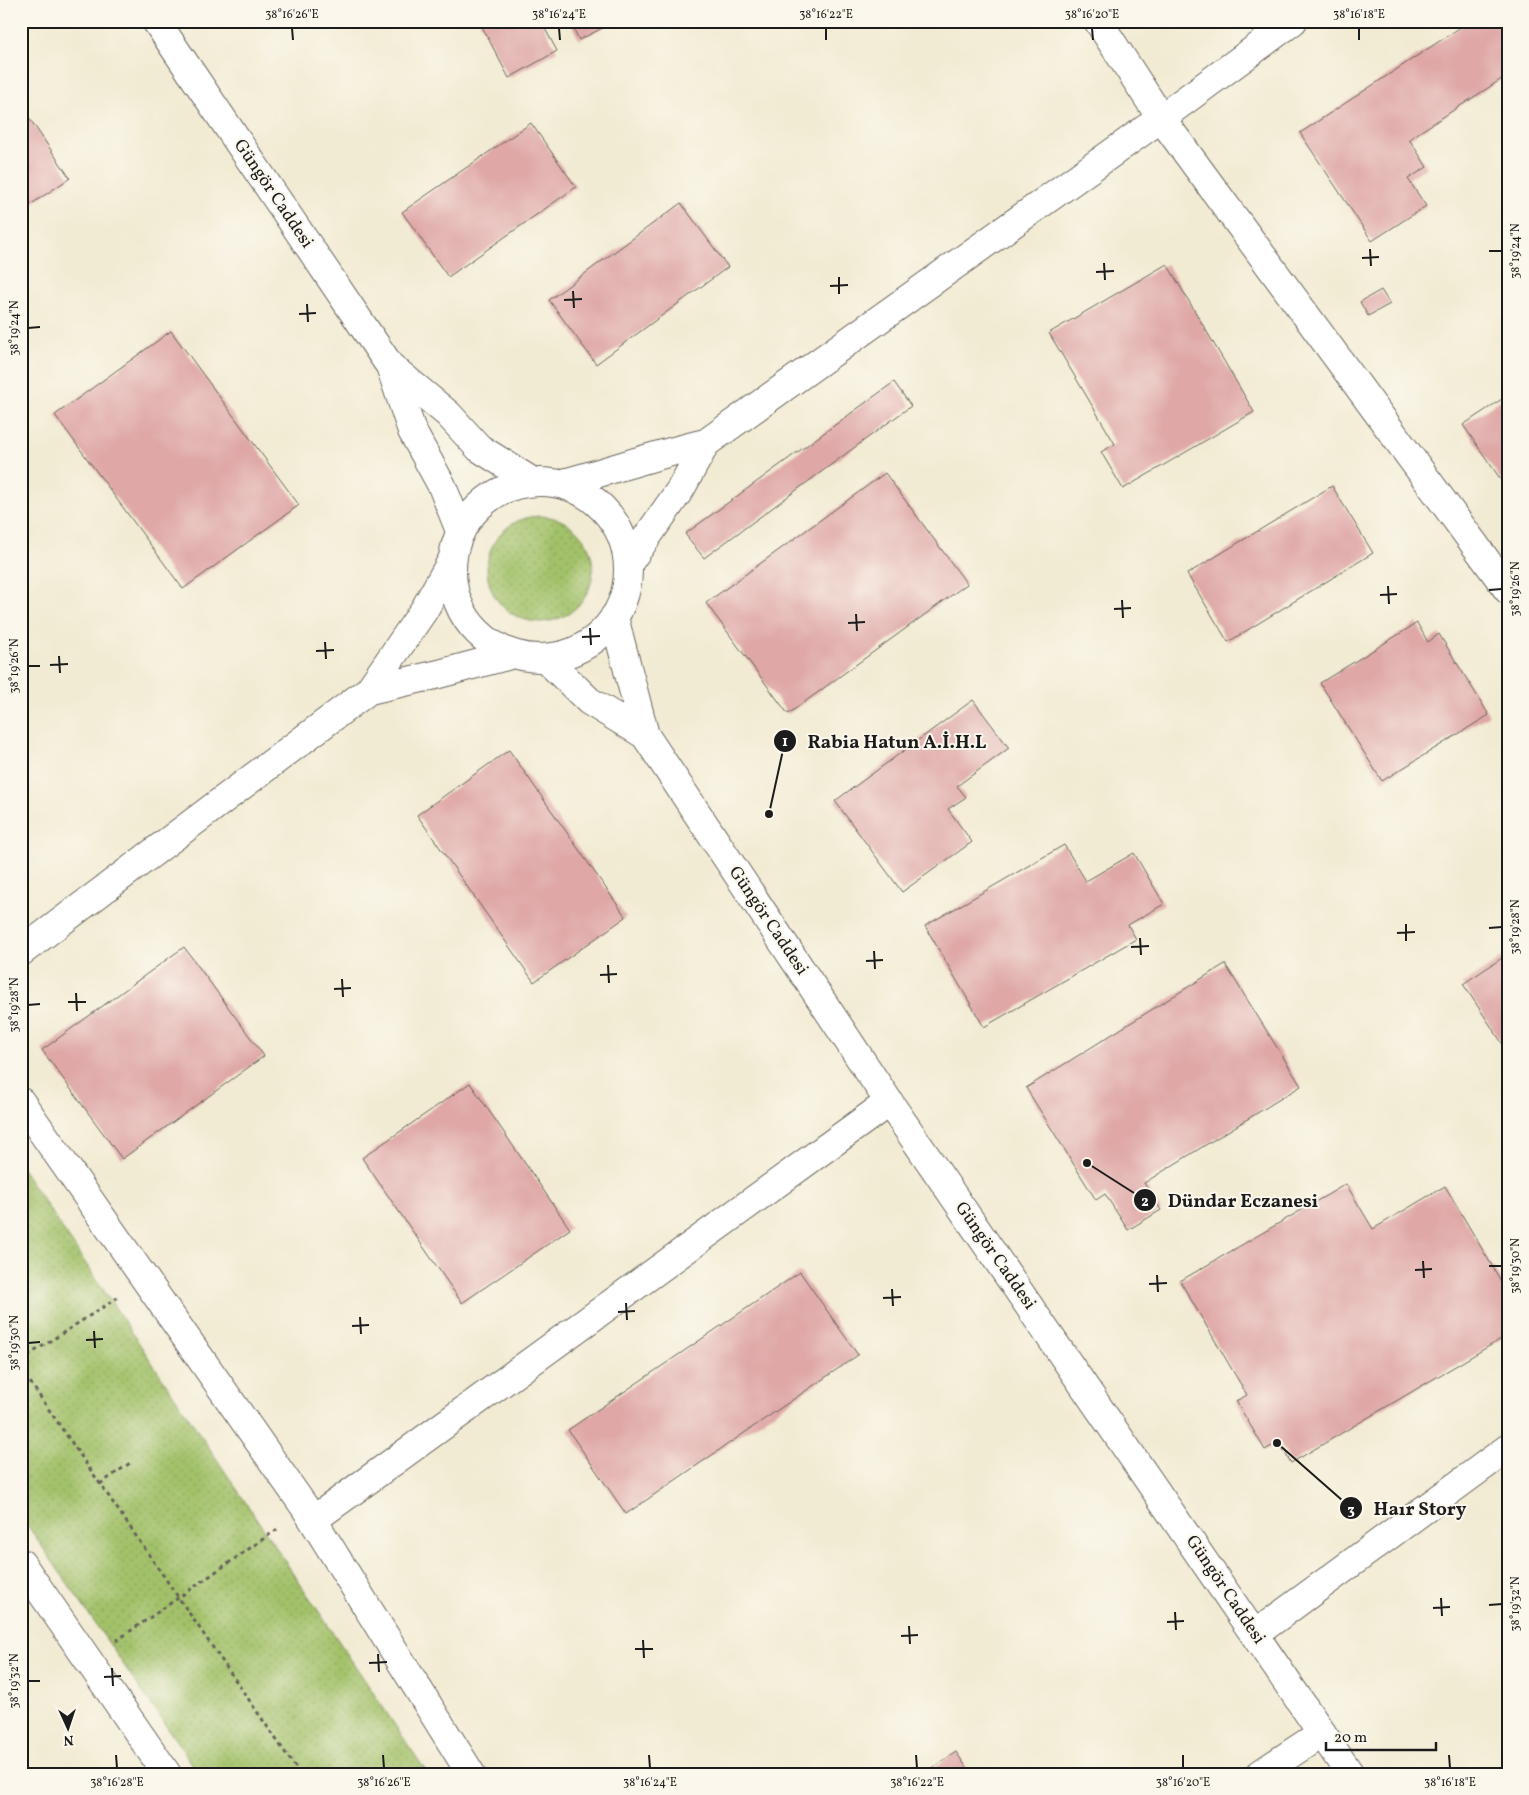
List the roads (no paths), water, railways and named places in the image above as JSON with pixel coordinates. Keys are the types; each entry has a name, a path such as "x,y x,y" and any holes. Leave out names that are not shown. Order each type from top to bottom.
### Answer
{"street":[{"name":"Güngör Caddesi","path":"156,21 390,366"},
{"path":"1098,21 1161,118 1508,590"},
{"path":"560,484 619,468 661,453 706,442 1161,118 1293,21"},
{"path":"390,366 448,414 479,448 533,482"},
{"path":"390,366 412,430 442,486 460,531"},
{"path":"628,564 680,490 706,442"},
{"path":"21,952 369,690 424,610 452,560 460,531 478,506 503,489 533,482 560,484 586,495 608,513 622,537 628,564 625,592 614,617 596,638 572,652 545,658 514,654 487,640 466,618 454,590 452,560"},
{"path":"614,617 645,735"},
{"path":"369,690 514,654"},
{"path":"545,658 589,701 645,735"},
{"name":"Güngör Caddesi","path":"645,735 889,1102 1350,1774"},
{"path":"21,1102 310,1515 471,1774"},
{"path":"310,1515 889,1102"},
{"path":"1255,1634 1508,1448"},
{"path":"21,1563 167,1774"},
{"path":"1260,1774 1322,1732"}],"place":[{"name":"Rabia Hatun A.İ.H.L","path":"769,814"},
{"name":"Dündar Eczanesi","path":"1087,1163"},
{"name":"Haır Story","path":"1277,1443"}]}
